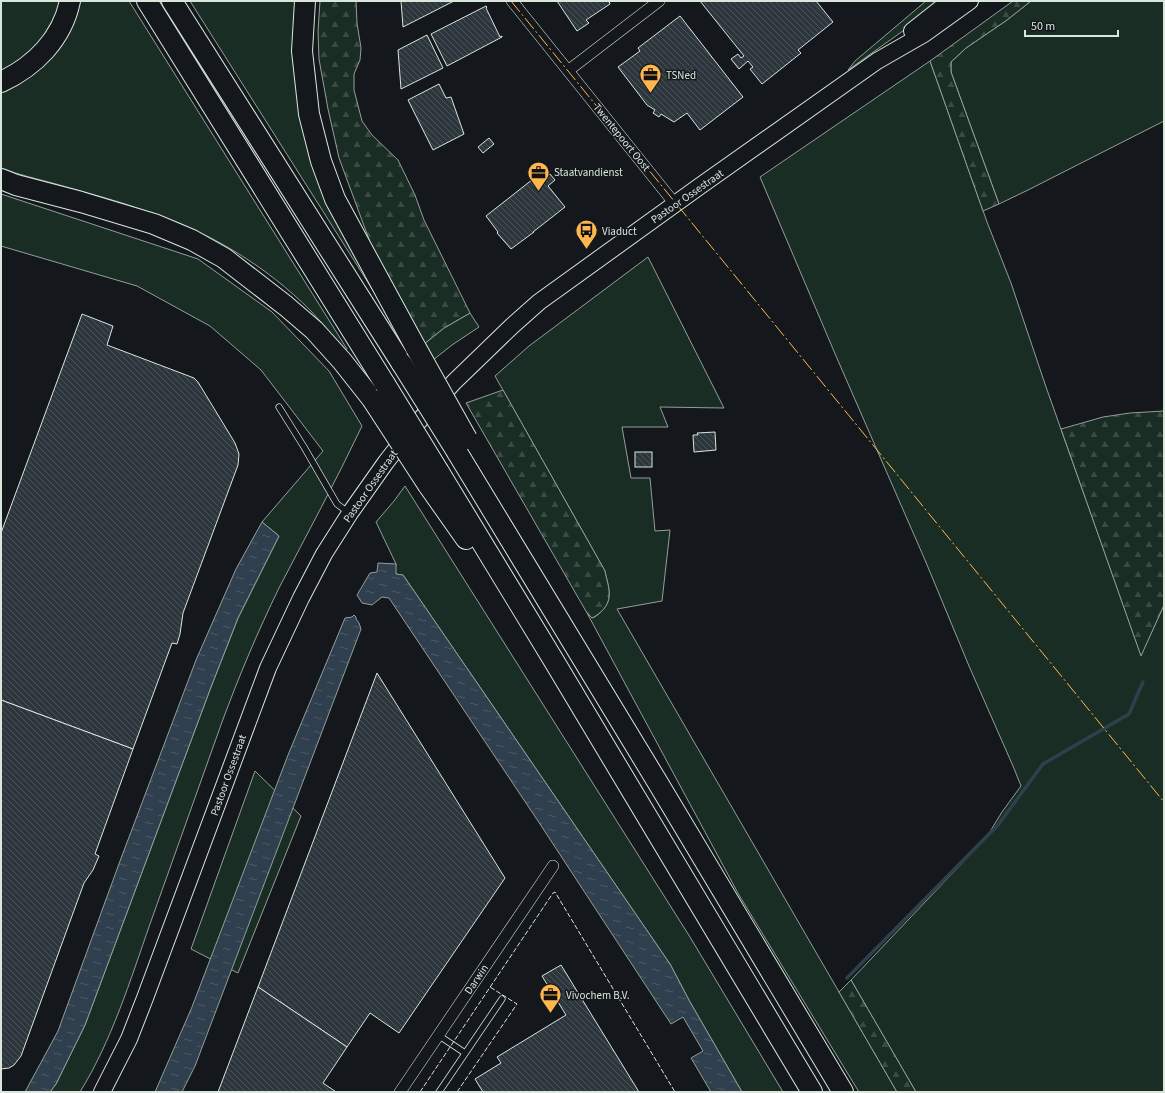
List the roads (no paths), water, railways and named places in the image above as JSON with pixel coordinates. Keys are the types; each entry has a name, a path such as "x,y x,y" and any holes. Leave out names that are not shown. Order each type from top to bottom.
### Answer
{"highway":[{"path":"1,82 17,75 37,59 49,46 63,24 70,1"},
{"path":"147,1 386,384 434,478"},
{"path":"172,1 402,364 462,445"},
{"path":"305,1 302,51 309,114 321,161 335,200 416,348 462,445 473,478 843,1092"},
{"path":"1,179 16,185 82,202 154,224 192,240 224,258 286,306 314,330 342,361 434,478 527,616 812,1092"}],"main road":[{"name":"Pastoor Ossestraat","path":"877,62 917,27 950,1"},
{"name":"Pastoor Ossestraat","path":"102,1092 129,1039 268,668 301,598 324,554 350,513 411,430 448,388 539,302 877,62 924,34 970,1"}],"street":[{"name":"Twentepoort Oost","path":"512,1 569,70 675,204"},
{"path":"569,70 659,1"},
{"name":"Darwin","path":"400,1092 553,866"}],"lane":[{"path":"279,407 337,504 350,513"},
{"path":"439,1092 502,999"},
{"path":"438,1035 466,1053"}],"water":[{"path":"262,522 279,536 238,618 85,1025 56,1084 50,1092 25,1092 58,1031 196,660 236,569"},
{"path":"378,563 396,564 396,574 403,575 670,964 742,1092 711,1092 691,1058 703,1051 683,1017 671,1024 389,598 382,597 372,605 362,603 357,595 370,573 377,572"},
{"path":"354,615 361,629 195,1066 182,1092 155,1092 192,1007 288,755 345,618 352,617"}],"waterway":[{"path":"847,978 998,825 1043,764 1129,714 1143,682"}],"place":[{"name":"TSNed","path":"650,94"},
{"name":"Staatvandienst","path":"539,192"},
{"name":"Viaduct","path":"586,250"},
{"name":"Vivochem B.V.","path":"550,1014"}]}
